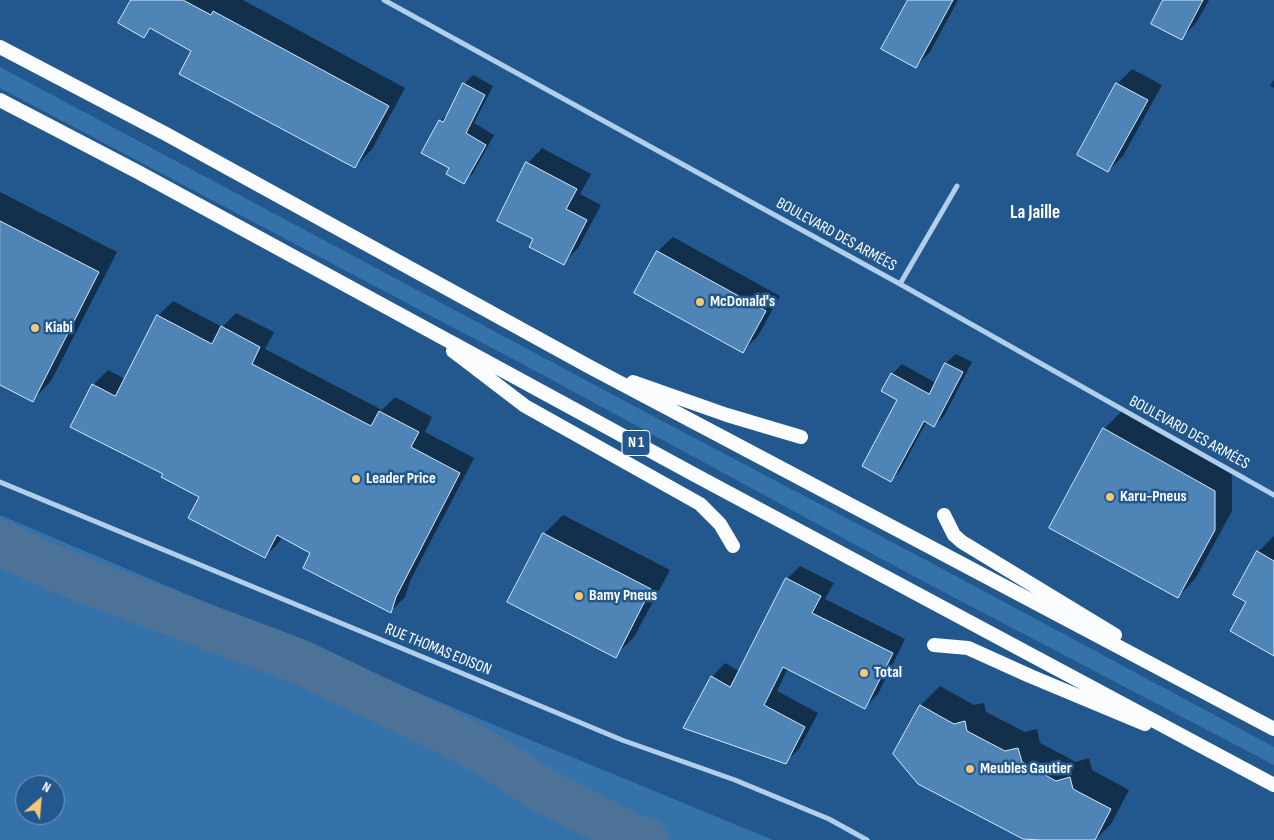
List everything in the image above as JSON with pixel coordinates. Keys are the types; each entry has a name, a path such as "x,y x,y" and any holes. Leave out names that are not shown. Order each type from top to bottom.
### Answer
{"highway":[{"path":"0,47 174,139 590,367 1274,729"},
{"name":"N 1","path":"0,100 138,172 704,480 1274,785"},
{"path":"418,325 524,406 700,504 720,524 733,546"},
{"path":"590,367 727,415 800,437"},
{"path":"944,515 954,535 962,542 1240,711"},
{"path":"934,645 968,648 1224,758"}],"street":[{"name":"BOULEVARD DES ARMÉES","path":"384,0 900,284 1274,495"},
{"path":"900,284 957,186"},
{"name":"RUE THOMAS EDISON","path":"0,482 622,740 752,787 829,819 867,840"}],"shaded area":[{"path":"0,67 1274,747 1274,765 917,578 543,375 0,88"},
{"path":"0,515 499,727 773,840 0,840"}],"building":[{"path":"131,0 183,0 211,15 213,11 389,106 355,168 179,74 191,51 150,28 144,38 118,23"},
{"path":"908,0 953,0 916,68 881,49"},
{"path":"1163,0 1203,0 1182,40 1151,24"},
{"path":"463,83 485,95 466,133 486,145 464,184 446,174 449,168 421,153 439,120 443,122"},
{"path":"1116,83 1148,100 1108,172 1077,155"},
{"path":"526,162 577,189 566,209 587,220 564,265 529,247 533,239 497,221"},
{"name":"Kiabi","path":"0,221 99,272 33,402 0,385"},
{"name":"McDonald's","path":"657,251 766,311 743,353 634,293"},
{"path":"157,315 212,344 221,326 260,347 252,364 371,426 379,411 419,432 411,447 460,473 396,597 391,613 303,568 310,553 277,535 265,558 188,518 199,497 161,477 163,474 70,427 92,384 115,396"},
{"path":"945,363 963,372 934,427 924,421 891,482 862,466 897,400 881,391 891,373 929,394"},
{"name":"Karu-Pneus","path":"1103,428 1215,491 1215,530 1178,598 1049,528"},
{"name":"Bamy Pneus","path":"543,533 651,589 616,658 507,602"},
{"path":"1257,551 1274,561 1274,656 1230,631 1246,602 1233,595"},
{"path":"786,578 821,596 812,613 893,653 865,709 783,667 764,705 805,727 786,764 683,728 711,676 730,687"},
{"name":"Meubles Gautier","path":"920,705 954,724 965,721 967,731 1005,751 1018,748 1022,762 1056,781 1070,777 1073,789 1111,809 1095,840 1023,839 918,784 893,754"}],"waterway":[{"path":"0,542 83,580 298,661 453,735 497,760 546,792 632,836 646,840"}],"place":[{"name":"McDonald's","path":"700,302"},
{"name":"Kiabi","path":"35,328"},
{"name":"Leader Price","path":"356,479"},
{"name":"Karu-Pneus","path":"1110,497"},
{"name":"Bamy Pneus","path":"579,596"},
{"name":"Total","path":"864,673"},
{"name":"Meubles Gautier","path":"970,769"}],"district":[{"name":"La Jaille","path":"1035,213"}]}
